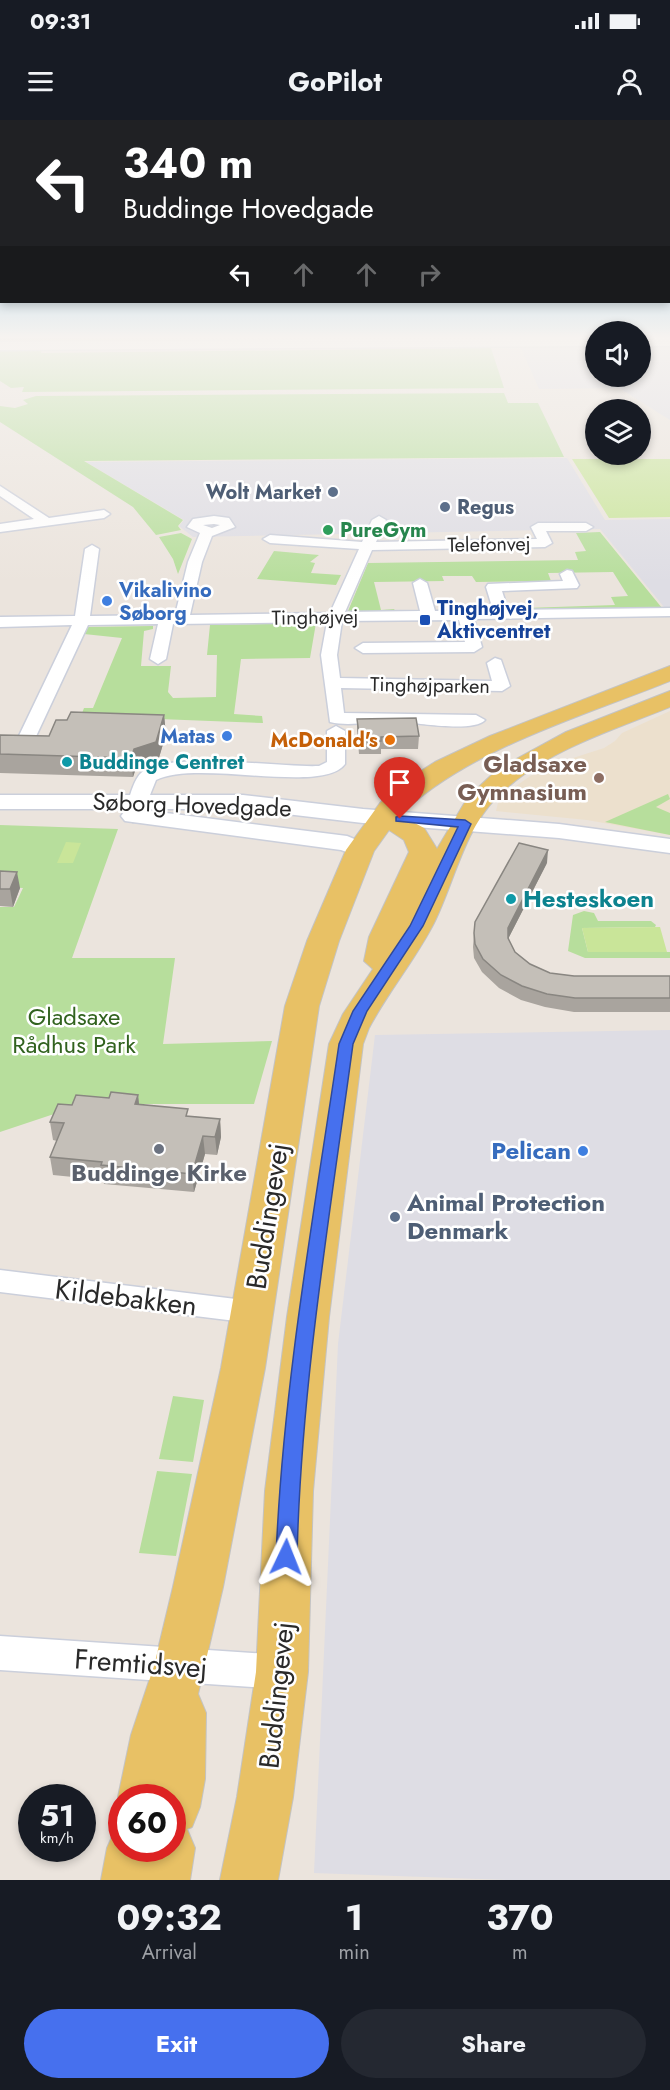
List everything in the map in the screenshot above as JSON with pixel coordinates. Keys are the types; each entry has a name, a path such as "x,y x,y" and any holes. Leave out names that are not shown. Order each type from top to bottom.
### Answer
{"main road":[{"path":"368,839 409,791 444,768 499,741 670,673"},
{"path":"368,839 377,851 440,829 523,764 670,698"},
{"path":"440,829 416,810 421,799 462,765 499,741"},
{"path":"368,839 440,829"},
{"name":"Buddingevej","path":"249,1880 265,1797 282,1672 289,1491 308,1317 346,1044 352,1028 375,987 417,926 440,829"},
{"name":"Buddingevej","path":"149,1784 158,1735 180,1666 207,1551 252,1312 302,1006 323,942 368,839"},
{"path":"176,1784 180,1666"},
{"path":"130,1880 133,1862"},
{"path":"161,1880 164,1862"}],"street":[{"path":"0,490 45,520"},
{"path":"0,528 45,520 104,514"},
{"path":"335,617 379,520"},
{"name":"Telefonvej","path":"270,539 367,546 545,543 538,527 586,527"},
{"path":"158,659 207,532"},
{"path":"0,747 22,747 82,621 92,549"},
{"path":"502,615 493,587 572,585 567,574"},
{"path":"420,583 429,616"},
{"name":"Tinghøjvej","path":"0,622 670,612"},
{"name":"Tinghøjvej","path":"363,648 474,647 465,615"},
{"name":"Tinghøjparken","path":"335,617 329,655 336,718 409,717 419,721 476,720"},
{"name":"Tinghøjparken","path":"333,683 502,686 495,663"},
{"path":"336,731 336,764 327,770 168,768 150,774 136,808 347,843 368,839"},
{"name":"Søborg Hovedgade","path":"0,802 136,808 179,817 246,821 368,839"},
{"name":"Søborg Hovedgade","path":"0,811 136,808 243,802 368,839"},
{"path":"440,829 619,840 670,846"},
{"path":"440,829 670,855"},
{"name":"Kildebakken","path":"0,1281 252,1312"},
{"name":"Fremtidsvej","path":"0,1653 282,1672"}],"shaded area":[{"path":"567,458 605,520 670,519 670,607 664,607 600,529 193,537 179,526 184,520 86,462"},
{"name":"Gladsaxe Gymnasium","path":"670,711 670,835 587,820 496,811 498,803 513,788 542,768 604,748 622,733"},
{"path":"670,1030 670,1880 507,1880 314,1873 338,1344 375,1035"}],"green space":[{"path":"0,418 545,418 564,457 84,461 183,520 178,526 181,530 156,535 133,507 0,422"},
{"path":"572,459 585,459 585,465 651,465 651,459 670,459 670,517 609,518"},
{"path":"600,532 662,608 526,610 525,608 615,605 611,597 628,596 613,572 548,573 551,581 476,582 472,576 442,576 444,581 374,582 381,610 394,609 396,612 348,611 368,563 578,560 575,552 586,551 576,533"},
{"path":"181,533 192,539 178,574 173,559 159,537"},
{"path":"274,551 319,555 310,562 315,563 311,573 341,575 336,585 257,579"},
{"path":"316,623 310,658 241,659 234,714 262,716 263,723 81,716 84,708 93,708 122,638 84,634 88,627 153,626 153,629 144,631 141,666 171,666 168,692 173,698 216,697 217,655 207,655 210,625"},
{"path":"668,794 670,799 656,807 670,813 670,835 605,822"},
{"name":"Gladsaxe Rådhus Park","path":"0,825 118,829 72,958 175,958 163,1044 272,1041 254,1104 84,1104 0,1132 0,907 14,907 23,888 0,887"},
{"path":"66,842 81,843 73,863 57,863"},
{"path":"584,911 594,913 598,921 651,921 656,925 655,927 582,928 588,952 670,952 670,958 585,958 568,951 573,915"},
{"path":"660,927 667,952 588,952 582,928"},
{"path":"173,1396 204,1400 193,1462 159,1459"},
{"path":"157,1471 192,1474 176,1556 139,1553"}],"building":[{"path":"71,712 164,715 156,742 134,749 131,758 0,754 0,735 49,736 56,720 67,720"},
{"path":"416,718 419,736 381,737 381,741 360,742 357,719"},
{"path":"519,843 548,850 508,928 508,938 515,952 530,964 550,973 574,976 670,976 670,998 575,998 547,994 522,986 501,975 483,959 475,944 475,922"},
{"path":"0,871 17,872 10,889 0,889"},
{"path":"111,1092 138,1095 135,1104 188,1109 186,1116 220,1119 215,1137 203,1136 192,1174 101,1165 102,1162 50,1157 64,1123 50,1122 58,1104 72,1105 76,1095 109,1098"}],"place":[{"name":"Wolt Market","path":"333,492"},
{"name":"Regus","path":"445,507"},
{"name":"PureGym","path":"328,530"},
{"name":"Vikalivino Søborg","path":"107,601"},
{"name":"Tinghøjvej, Aktivcentret","path":"425,620"},
{"name":"Matas","path":"227,736"},
{"name":"McDonald's","path":"390,740"},
{"name":"Buddinge Centret","path":"67,762"},
{"name":"Gladsaxe Gymnasium","path":"599,778"},
{"name":"Hesteskoen","path":"511,899"},
{"name":"Buddinge Kirke","path":"159,1149"},
{"name":"Pelican","path":"583,1151"},
{"name":"Animal Protection Denmark","path":"395,1217"}],"route":[{"path":"286,1557 289,1491 308,1317 346,1044 360,1011 417,926 465,824 400,819"}]}
